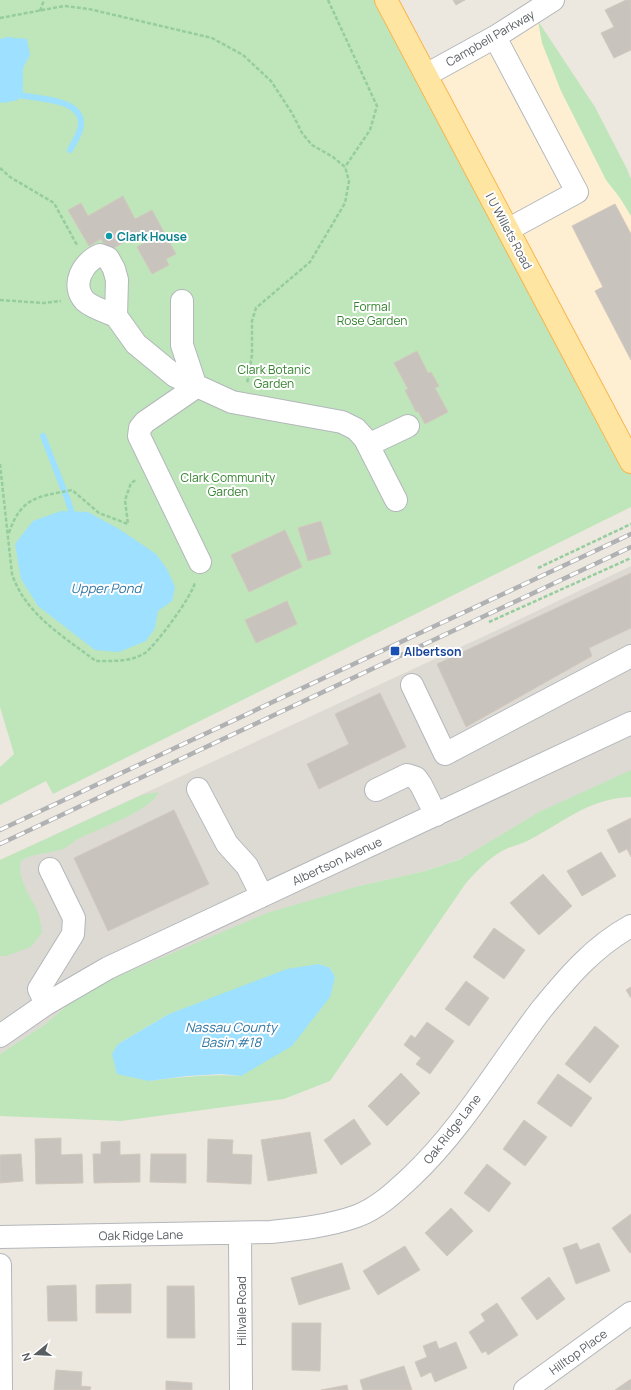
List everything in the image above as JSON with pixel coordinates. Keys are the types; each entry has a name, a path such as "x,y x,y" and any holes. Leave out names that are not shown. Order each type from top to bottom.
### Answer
{"main road":[{"name":"I U Willets Road","path":"386,0 509,229 631,462"}],"street":[{"name":"Campbell Parkway","path":"426,75 495,38 553,0"},
{"path":"495,38 577,192 509,229"},
{"path":"116,316 117,280 111,262 108,258 100,255 87,263 80,277 79,286 81,294 90,304 116,316 136,344 175,376 196,387 232,402 342,422 356,429 368,445 396,500"},
{"path":"182,301 182,345 196,387"},
{"path":"196,387 145,422 140,428 139,436 154,470 200,562"},
{"path":"368,445 408,426"},
{"path":"412,685 445,754 631,656"},
{"name":"Albertson Avenue","path":"0,1036 46,1004 108,968 631,723"},
{"path":"376,790 407,775 416,778 436,815"},
{"path":"198,789 227,844 247,866 262,896"},
{"path":"46,1004 39,989 73,934 74,918 50,869"},
{"name":"Oak Ridge Lane","path":"0,1237 240,1233 302,1229 330,1224 358,1215 391,1196 444,1142 557,991 582,963 602,945 631,926"},
{"name":"Hillvale Road","path":"240,1233 241,1390"},
{"path":"0,1265 1,1390"},
{"name":"Hilltop Place","path":"525,1390 631,1313"}],"path":[{"path":"40,10 44,0"},
{"path":"328,0 377,106 370,130 345,167"},
{"path":"0,18 64,6 89,9 212,38 243,55 271,81 292,113 302,133 312,145 333,157 345,167 349,181 345,203 310,262 256,308 252,321 252,355 244,404"},
{"path":"0,168 10,177 54,204 87,263"},
{"path":"0,300 43,303 70,300 81,294"},
{"path":"0,464 9,535 12,574 16,585 26,602 41,619 96,661 124,660 145,652 172,621 195,585 200,562"},
{"path":"9,535 15,517 26,503 34,499 69,490 72,490 99,513 128,524 125,500 131,483 154,470"},
{"path":"538,568 631,524"},
{"path":"489,622 631,558"}],"shaded area":[{"path":"534,13 631,202 631,462 426,75"},
{"path":"631,566 631,776 489,849 425,871 359,886 71,1002 44,1025 0,1054 0,860 491,633"}],"green space":[{"name":"Clark Botanic Garden","path":"0,0 387,0 631,463 631,507 53,794 46,781 0,805 0,767 14,754 0,707"},
{"path":"538,21 595,107 627,169 631,179 631,216 620,198 606,180 561,91 542,43"},
{"path":"631,770 631,797 602,802 590,806 523,843 502,851 485,863 466,883 330,1081 284,1099 121,1121 0,1116 0,1054 44,1025 71,1002 104,982 267,913 359,886 425,871 461,859 539,812","holes":["319,964 330,968 335,977 241,1076 195,1076 149,1081 118,1044 169,1014"]},
{"path":"159,792 154,799 135,813 78,839 65,848 31,856 21,861 20,867 22,880 36,908 42,933 31,947 6,956 0,956 0,860 142,795"}],"water":[{"path":"7,37 27,39 30,55 23,68 23,91 18,100 3,103 0,102 0,39"},
{"name":"Upper Pond","path":"61,511 88,512 119,529 156,554 167,569 175,587 172,601 158,611 155,628 146,641 119,652 95,650 38,606 21,579 15,544 33,521"},
{"name":"Nassau County Basin #18","path":"319,964 330,968 335,977 330,997 292,1046 241,1076 221,1074 187,1076 149,1081 117,1074 112,1054 118,1044 169,1014 287,969"}],"building":[{"path":"453,0 465,0 456,5"},
{"path":"626,0 631,0 631,50 614,58 601,33 614,27 605,10"},
{"name":"Clark House","path":"123,196 135,219 152,210 176,254 166,259 169,265 152,274 137,247 146,242 141,233 108,251 101,239 89,246 68,210 81,203 88,216"},
{"path":"615,204 631,234 631,360 595,291 603,287 572,226"},
{"path":"417,351 428,373 431,372 439,386 435,388 448,412 425,424 418,411 416,412 405,390 408,389 394,363"},
{"path":"321,521 331,554 308,561 298,528"},
{"path":"285,530 302,567 249,592 231,555"},
{"path":"631,573 631,628 589,648 592,656 466,727 437,664"},
{"path":"287,601 297,624 256,643 245,620"},
{"path":"380,693 406,747 319,789 307,764 349,744 335,714"},
{"path":"174,810 209,884 108,931 74,858"},
{"path":"631,818 631,857 627,849 619,853 607,830"},
{"path":"601,852 616,876 582,896 567,871"},
{"path":"543,874 572,906 539,935 510,903"},
{"path":"494,928 525,950 504,979 473,957"},
{"path":"466,981 489,998 469,1026 445,1009"},
{"path":"631,987 631,998 626,990"},
{"path":"427,1022 454,1041 430,1074 416,1064 421,1058 404,1045 411,1035 415,1038"},
{"path":"595,1026 619,1046 590,1083 565,1064"},
{"path":"401,1073 420,1093 387,1126 368,1106"},
{"path":"558,1074 592,1098 571,1127 537,1103"},
{"path":"354,1119 371,1144 341,1165 324,1140"},
{"path":"524,1120 547,1137 525,1166 503,1149"},
{"path":"310,1132 317,1173 268,1181 261,1140"},
{"path":"61,1138 61,1155 82,1154 83,1183 36,1184 35,1139"},
{"path":"208,1139 233,1140 232,1154 252,1155 251,1184 207,1182"},
{"path":"120,1141 120,1155 140,1154 140,1182 94,1183 93,1154 101,1154 101,1142"},
{"path":"21,1154 23,1181 0,1183 0,1155"},
{"path":"151,1154 186,1154 186,1183 150,1182"},
{"path":"487,1164 511,1183 489,1212 464,1193"},
{"path":"451,1208 473,1231 447,1256 425,1233"},
{"path":"631,1214 631,1252 630,1253 612,1228"},
{"path":"577,1243 580,1250 599,1243 610,1271 576,1284 563,1248"},
{"path":"405,1246 420,1270 378,1295 363,1271"},
{"path":"342,1263 350,1289 299,1305 291,1278"},
{"path":"549,1277 565,1299 537,1320 521,1298"},
{"path":"131,1284 131,1313 96,1313 96,1285"},
{"path":"76,1285 77,1321 48,1321 47,1286"},
{"path":"167,1286 194,1286 195,1338 167,1338"},
{"path":"497,1303 518,1335 488,1355 486,1351 482,1353 469,1332 485,1321 481,1314"},
{"path":"292,1323 321,1323 320,1371 292,1370"},
{"path":"436,1341 439,1349 456,1342 467,1368 435,1382 431,1372 421,1377 415,1362 427,1357 423,1346"},
{"path":"404,1366 412,1390 363,1390 360,1380"},
{"path":"56,1370 82,1372 81,1386 91,1387 90,1390 54,1390"},
{"path":"631,1379 631,1390 615,1390"},
{"path":"166,1381 192,1383 192,1390 166,1390"},
{"path":"347,1385 348,1390 321,1390"}],"waterway":[{"path":"17,88 20,95 56,101 73,108 79,114 81,125 70,150"},
{"path":"43,436 74,519"}],"railway":[{"path":"0,830 631,534"},
{"path":"0,844 631,547"}],"place":[{"name":"Clark House","path":"109,236"},
{"name":"Albertson","path":"395,651"}],"park label":[{"name":"Formal Rose Garden","path":"372,313"},
{"name":"Clark Community Garden","path":"228,484"}]}
